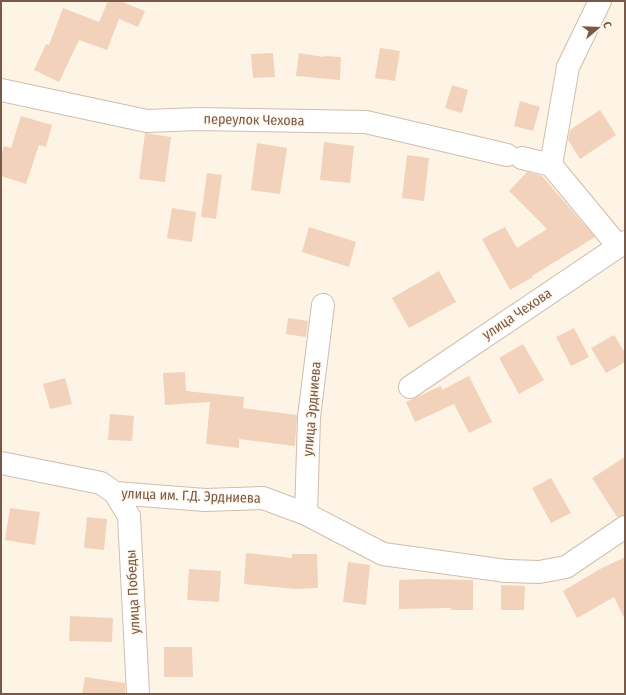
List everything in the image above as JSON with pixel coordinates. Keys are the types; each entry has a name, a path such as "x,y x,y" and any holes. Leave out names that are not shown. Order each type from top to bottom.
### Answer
{"street":[{"path":"600,1 568,67 551,165 622,244"},
{"name":"переулок Чехова","path":"1,90 147,121 197,119 366,122 551,165"},
{"name":"улица Чехова","path":"410,386 622,244"},
{"name":"улица Эрдниева","path":"306,514 309,418 323,305"},
{"name":"улица им. Г.Д. Эрдниева","path":"1,463 101,483 115,493 205,500 263,498 306,514 383,554 506,571 539,572 566,567 625,527"},
{"name":"улица Победы","path":"115,493 129,516 138,694"}],"building":[{"path":"108,1 120,1 145,11 138,27 119,19 107,50 79,40 59,82 34,70 46,44 49,45 63,8 99,22"},
{"path":"380,48 400,51 395,81 375,78"},
{"path":"273,53 275,77 253,78 251,54"},
{"path":"299,53 324,57 341,57 340,80 296,76"},
{"path":"452,85 468,90 462,113 445,108"},
{"path":"520,101 540,107 533,131 514,126"},
{"path":"600,110 616,135 580,159 568,140 570,130"},
{"path":"21,116 52,125 46,147 39,145 26,184 1,176 1,156 4,146 11,148"},
{"path":"145,133 171,137 165,182 139,179"},
{"path":"324,142 354,146 350,183 320,180"},
{"path":"257,143 287,148 280,194 251,190"},
{"path":"407,155 429,158 424,201 402,198"},
{"path":"527,172 542,176 595,237 510,290 482,239 505,227 517,248 547,229 509,191"},
{"path":"207,173 222,175 216,219 201,217"},
{"path":"172,208 196,212 192,242 167,238"},
{"path":"309,227 356,242 349,267 302,252"},
{"path":"439,271 456,302 409,328 392,298"},
{"path":"288,318 308,321 306,337 286,334"},
{"path":"574,328 589,357 571,366 556,337"},
{"path":"614,335 625,353 625,362 606,373 591,348"},
{"path":"523,344 544,380 519,394 499,358"},
{"path":"185,372 186,391 244,397 243,408 297,415 295,446 239,439 239,448 206,444 210,402 165,405 163,373"},
{"path":"469,376 492,422 469,433 454,404 415,422 406,402 441,386 442,390"},
{"path":"65,378 72,404 50,409 43,384"},
{"path":"110,414 134,416 132,441 108,440"},
{"path":"625,457 625,515 617,517 592,478"},
{"path":"551,478 571,513 551,523 532,488"},
{"path":"10,508 40,512 35,545 5,540"},
{"path":"87,517 107,519 104,550 84,548"},
{"path":"246,553 292,558 292,554 317,554 318,588 295,589 244,584"},
{"path":"625,557 625,620 614,597 577,618 563,591 600,569"},
{"path":"348,562 370,565 366,605 343,602"},
{"path":"189,569 221,571 219,602 187,600"},
{"path":"399,580 473,580 473,610 451,610 451,608 399,609"},
{"path":"501,585 525,586 524,610 501,610"},
{"path":"70,616 113,618 112,642 69,641"},
{"path":"164,647 192,647 193,677 164,677"},
{"path":"85,677 125,683 125,694 82,694"}]}
